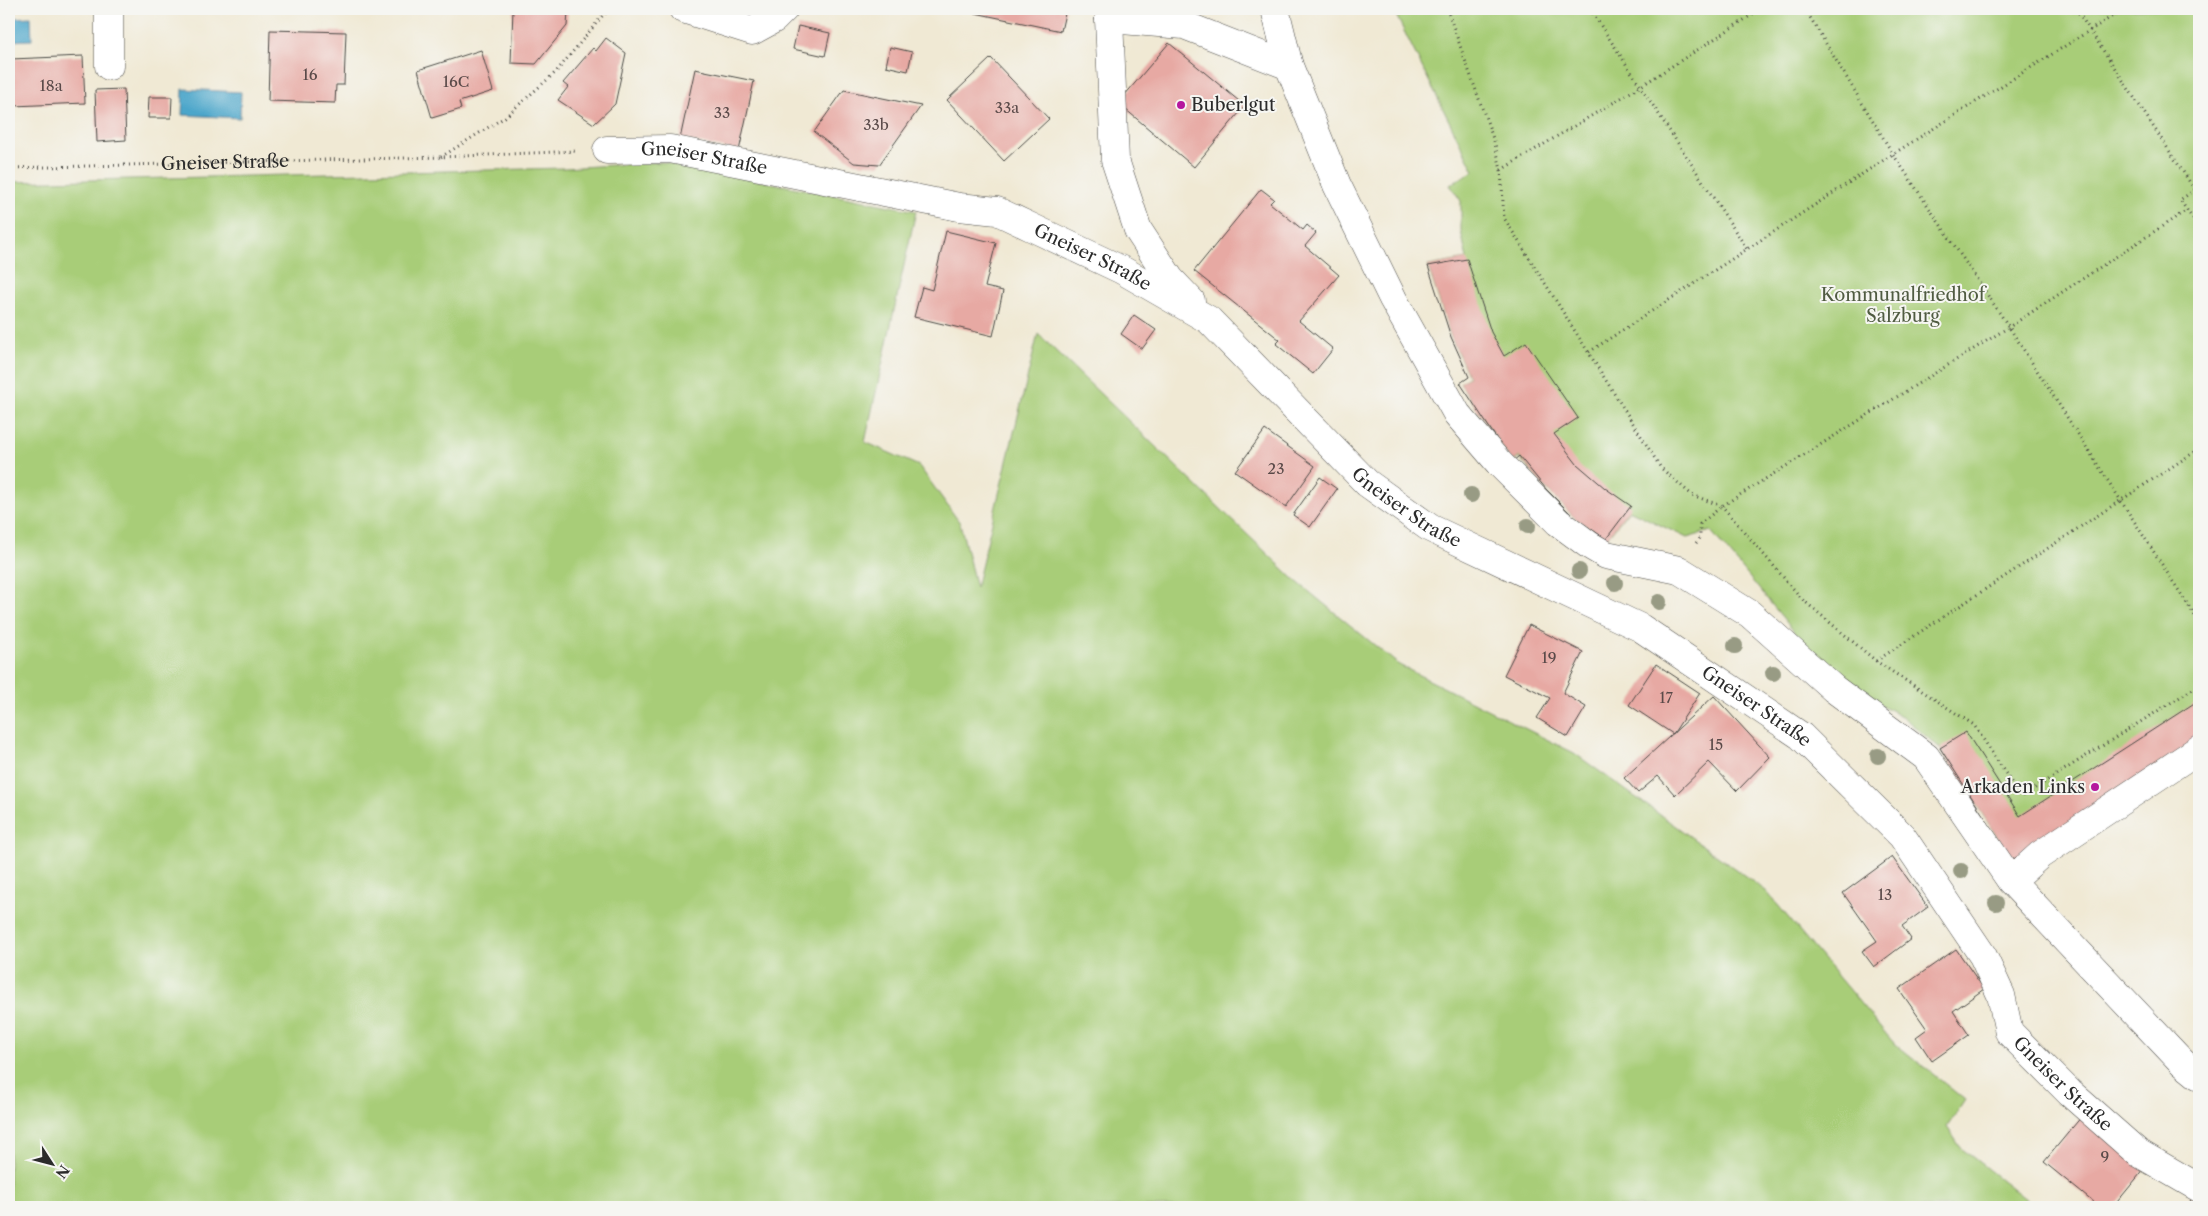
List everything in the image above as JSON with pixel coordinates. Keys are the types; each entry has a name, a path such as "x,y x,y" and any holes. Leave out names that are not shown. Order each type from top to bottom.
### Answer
{"street":[{"path":"108,66 109,9"},
{"path":"684,9 752,31 774,20 784,9"},
{"path":"1275,9 1289,66 1337,185 1393,299 1457,414 1499,463 1544,509 1573,535 1606,554 1679,570 1750,614 1834,689 1926,757 2011,881 2183,1063 2199,1076"},
{"path":"1210,320 1170,280 1138,230 1115,160 1110,14 1184,25 1289,66"},
{"name":"Gneiser Straße","path":"607,150 670,149 959,207 997,211 1122,270 1210,320 1367,483 1430,528 1641,628 1801,736 1902,836 1982,956 2001,994 2009,1032 2070,1093 2137,1152 2199,1188"},
{"path":"2011,881 2040,855 2199,750"}],"path":[{"name":"Gneiser Straße","path":"441,157 506,118 556,72 604,14 614,9"},
{"path":"1447,9 1495,144 1501,170 1504,218 1661,468 1692,495 1722,506 1803,600 1876,661 1974,725 2021,797 2199,685"},
{"path":"1590,9 1747,249"},
{"path":"1501,170 1641,86 1761,9"},
{"path":"1805,9 1893,154 2009,327 2199,622"},
{"path":"2076,9 2195,190"},
{"path":"1589,352 1893,154 2124,9"},
{"name":"Gneiser Straße","path":"9,168 441,157 607,150"},
{"path":"2199,187 2180,200 2197,225 2199,224"},
{"path":"1679,570 1700,538 1700,524 1722,506 2009,327 2187,210"},
{"path":"1876,661 2199,449"}],"green space":[{"name":"Kommunalfriedhof Salzburg","path":"1393,9 2199,9 2199,739 2012,860 1940,748 1903,717 1850,687 1797,635 1711,531 1687,538 1629,510 1606,539 1575,518 1546,489 1519,457 1512,462 1460,383 1469,377 1451,337 1428,266 1467,259 1461,231 1461,201 1450,185 1474,171"},
{"path":"662,162 916,211 865,442 919,466 960,523 976,588 1038,334 1296,581 1399,665 1574,753 1766,891 1892,1041 1965,1100 1947,1127 1961,1148 2036,1207 9,1207 9,182 565,168"}],"water":[{"path":"31,17 32,40 9,41 9,18"},
{"path":"183,89 241,92 240,118 182,115"}],"building":[{"path":"513,9 568,11 567,26 536,64 511,63"},
{"path":"702,9 754,9 749,25"},
{"path":"956,9 1066,9 1061,31"},
{"path":"798,26 830,33 825,56 793,49"},
{"path":"270,30 346,32 344,85 336,85 335,103 268,101"},
{"path":"606,38 626,53 615,104 594,124 558,100 568,87 563,83 593,48 596,51"},
{"name":"Buberlgut","path":"1169,43 1245,106 1194,167 1118,103"},
{"path":"890,47 912,52 908,71 886,66"},
{"path":"481,50 493,91 459,102 461,109 432,118 418,70"},
{"path":"83,56 85,103 13,106 11,59"},
{"path":"991,58 1049,119 1004,161 947,100"},
{"path":"695,69 754,81 739,151 680,139"},
{"path":"124,89 126,140 97,142 95,90"},
{"path":"844,90 921,106 879,165 854,163 814,132"},
{"path":"149,97 172,97 171,118 148,118"},
{"path":"1261,189 1274,199 1270,203 1303,230 1307,225 1316,233 1305,246 1339,275 1299,321 1333,349 1313,374 1276,344 1280,340 1194,271"},
{"path":"946,231 996,243 985,287 1003,291 993,336 914,317 922,287 932,290"},
{"path":"1467,259 1491,332 1504,356 1526,342 1578,418 1554,434 1577,464 1605,488 1631,506 1606,539 1575,518 1546,489 1519,456 1512,462 1460,383 1469,377 1451,337 1428,266"},
{"path":"1134,315 1156,330 1142,349 1121,334"},
{"path":"1265,430 1315,466 1286,507 1235,471"},
{"path":"1320,477 1337,489 1310,527 1293,515"},
{"path":"1529,625 1583,652 1563,693 1586,707 1568,737 1537,718 1550,698 1504,675"},
{"path":"1656,664 1700,693 1673,734 1629,705"},
{"path":"1714,696 1770,757 1737,791 1709,762 1675,795 1658,776 1638,793 1624,778"},
{"name":"Arkaden Links","path":"2199,700 2199,739 2012,860 1940,748 1966,732 2020,816"},
{"path":"1892,857 1928,907 1902,926 1911,939 1874,967 1862,951 1877,941 1843,893"},
{"path":"1956,949 1984,989 1953,1011 1969,1035 1932,1061 1916,1037 1927,1029 1899,989"},
{"path":"2082,1116 2145,1168 2113,1207 2099,1207 2044,1162"},
{"path":"2193,1197 2199,1201 2199,1207 2186,1207"}],"place":[{"name":"Buberlgut","path":"1181,105"},
{"name":"Arkaden Links","path":"2095,787"}]}
